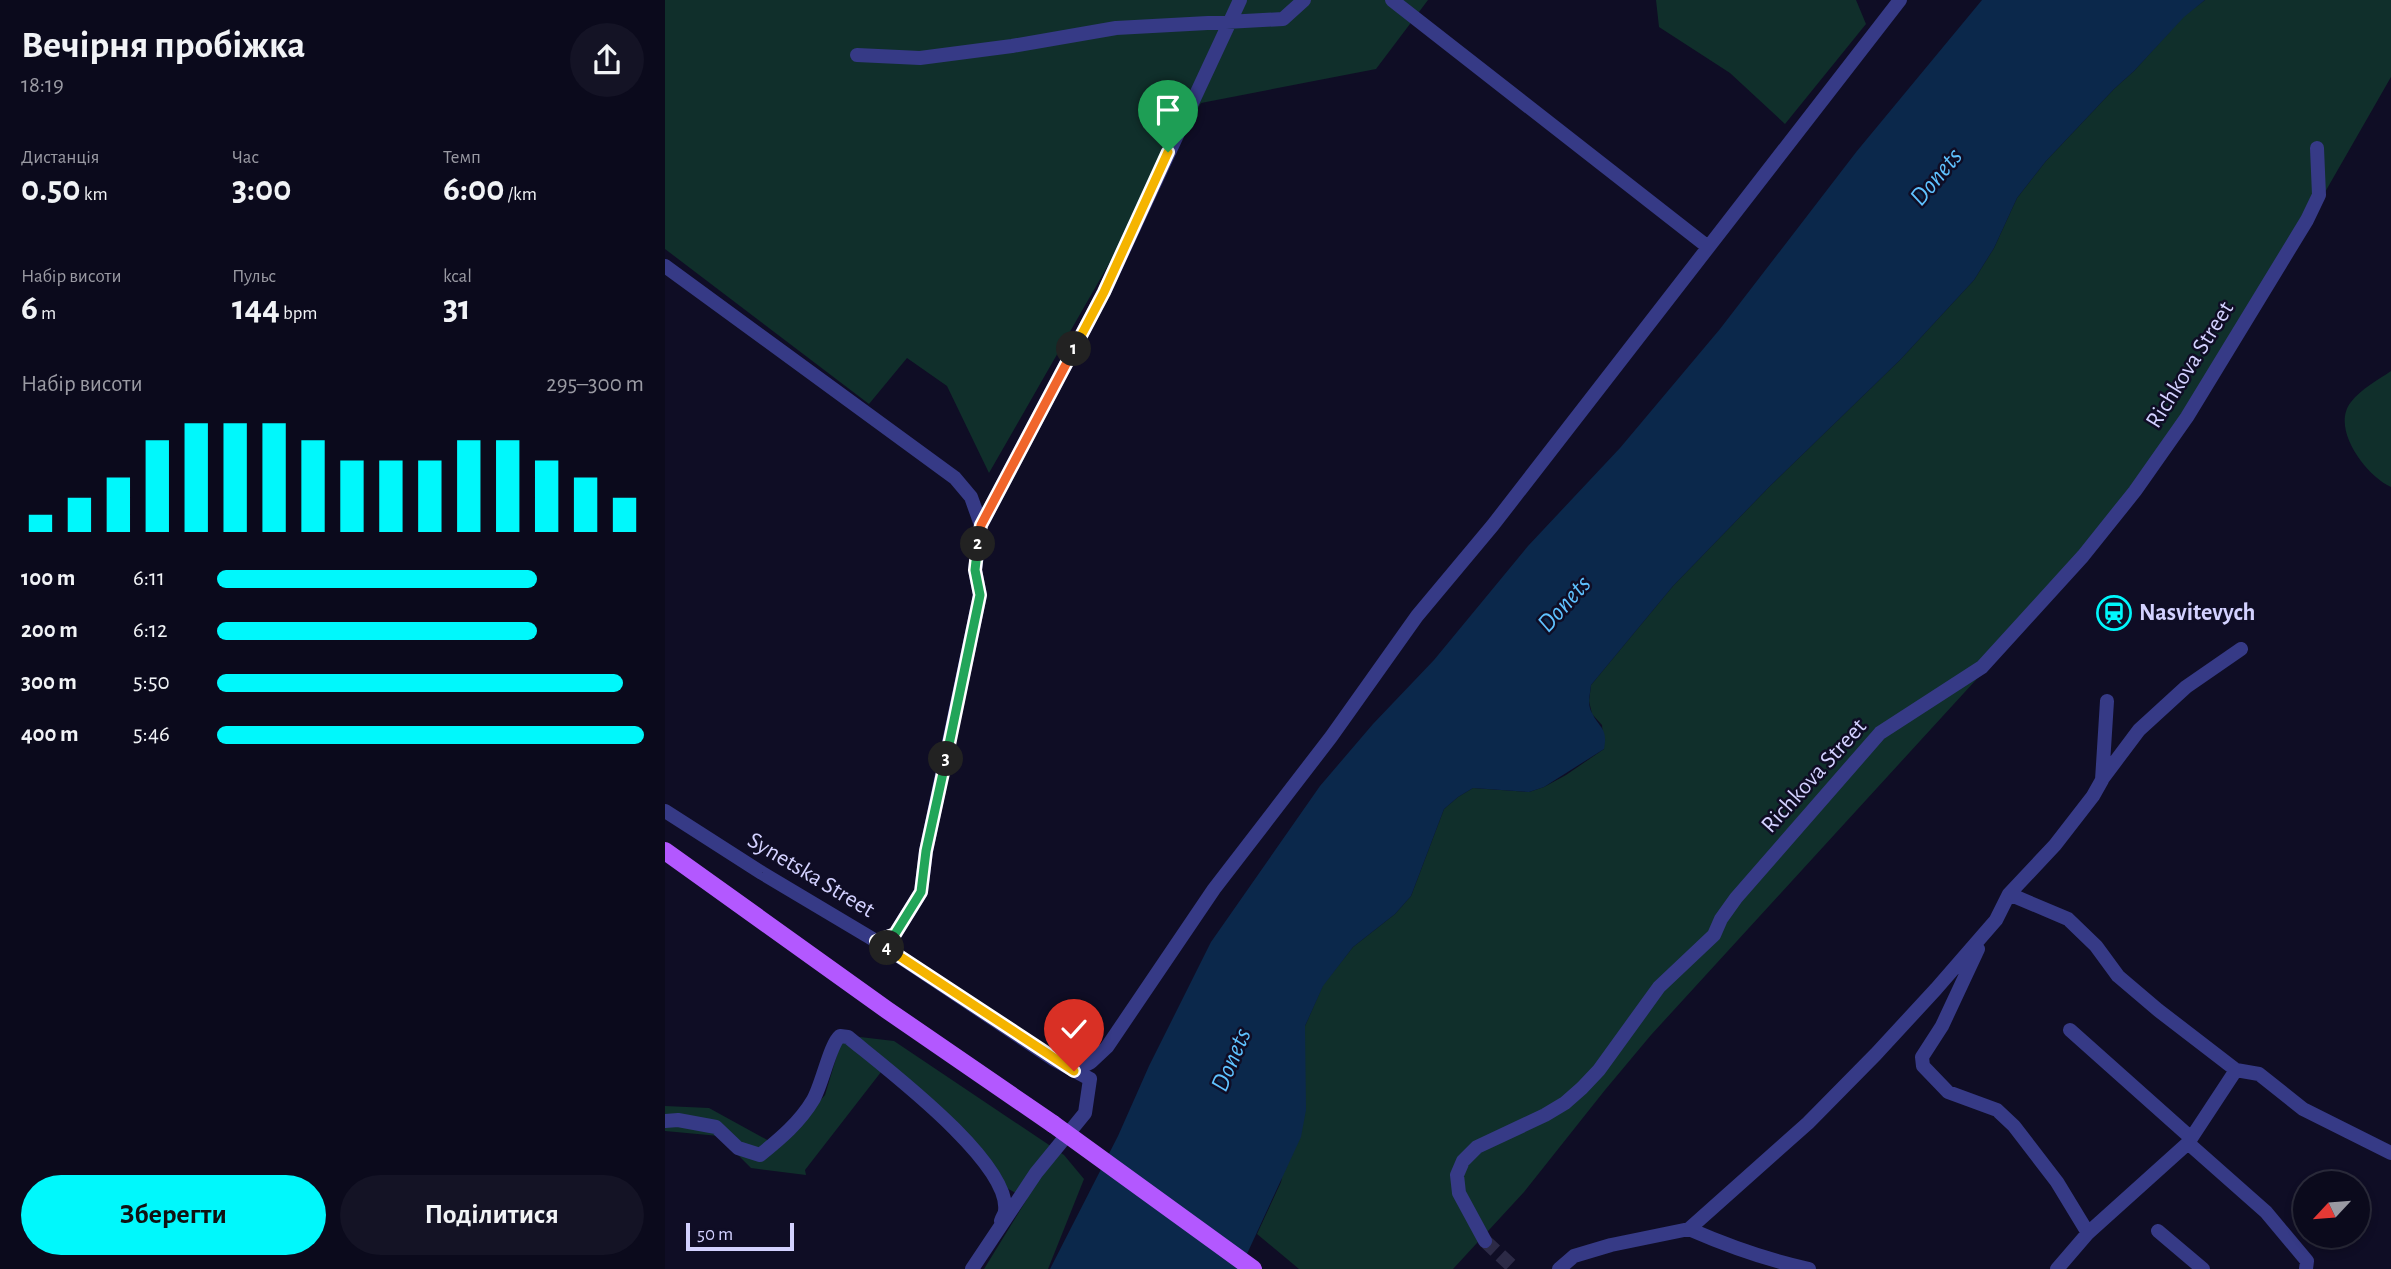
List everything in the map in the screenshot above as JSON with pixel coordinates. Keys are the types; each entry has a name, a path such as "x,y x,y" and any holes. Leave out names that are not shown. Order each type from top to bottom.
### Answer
{"main road":[{"path":"665,851 1053,1124 1253,1269"}],"street":[{"path":"876,941 895,934 921,892 926,851 980,595 975,570 981,525 1104,292 1240,0"},
{"path":"857,55 920,58 1116,28 1283,19 1304,0"},
{"path":"1392,0 1708,247"},
{"path":"1074,1071 1091,1062 1107,1046 1214,889 1331,737 1417,616 1493,526 1900,0"},
{"name":"Richkova Street","path":"1485,1241 1459,1193 1457,1175 1464,1161 1477,1147 1545,1115 1582,1088 1599,1070 1659,986 1714,934 1736,898 1880,733 1982,667 2083,555 2135,491 2187,417 2307,220 2319,195 2317,148"},
{"path":"665,266 955,478 971,497 981,525"},
{"path":"2088,1233 2057,1182 2014,1126 1997,1110 1948,1092 1923,1066 1922,1058 1942,1026 1975,954 2008,894 2055,845 2139,730 2186,687 2241,649"},
{"path":"2102,780 2108,701"},
{"name":"Synetska Street","path":"665,811 876,941 1074,1071"},
{"path":"2008,894 2068,919 2096,946 2118,976 2236,1070 2259,1074 2303,1109 2391,1153"},
{"path":"1559,1269 1574,1256 1611,1245 1689,1229 1808,1123 1847,1084 1996,920"},
{"path":"2070,1030 2266,1212 2307,1261 2306,1269"},
{"path":"665,1121 678,1120 716,1127 738,1148 760,1155 786,1134 812,1102 824,1075 834,1041 839,1036 848,1037 911,1089 979,1154 1002,1192 1005,1210 998,1228"},
{"path":"2057,1269 2088,1233 2189,1140 2236,1070"},
{"path":"972,1269 1037,1173 1085,1113 1090,1079 1074,1071"},
{"path":"1689,1229 1781,1263 1809,1269"},
{"path":"2158,1231 2203,1269"}],"green space":[{"path":"665,0 1428,0 1376,69 1201,103 989,473 947,386 907,358 869,404 665,249"},
{"path":"1656,0 1856,0 1866,24 1785,124 1730,73 1659,27"},
{"path":"2205,0 2391,0 2391,77 2238,344 2049,600 1651,1035 1524,1192 1453,1269 1299,1269 1257,1234 1281,1182 1305,1058 1305,1026 1323,985 1353,947 1395,914 1411,896 1444,809 1473,788 1529,792 1544,787 1604,749 1602,725 1592,714 1589,701 1591,685 1673,586 1769,487 1900,360 1974,280 1994,248 2017,198 2046,161 2184,16"},
{"path":"2391,371 2391,487 2371,473 2362,462 2348,437 2345,425 2346,413 2355,397"},
{"path":"843,1035 894,1041 1064,1155 1084,1179 1048,1269 984,1269 1027,1199 1003,1186 974,1142 881,1072 805,1170 806,1175 751,1168 719,1136 665,1131 665,1106 709,1108 780,1147 825,1095"}],"water":[{"name":"Donets","path":"1982,0 2205,0 2184,17 2046,161 2017,198 1994,248 1974,280 1900,360 1769,487 1673,586 1591,685 1590,706 1604,733 1604,749 1544,787 1529,792 1473,788 1444,809 1411,896 1395,914 1353,947 1323,986 1305,1026 1306,1110 1301,1137 1240,1269 1050,1269 1118,1136 1149,1066 1211,942 1320,786 1373,724 1434,660 1528,546 1620,448 1720,329 1857,151"}],"tunnel":[{"path":"1485,1241 1515,1269"}],"place":[{"name":"Nasvitevych","path":"2114,613"}],"route":[{"path":"1074,1071 876,941 895,934 921,892 926,851 980,595 975,570 981,525 1104,292 1168,152"}]}
